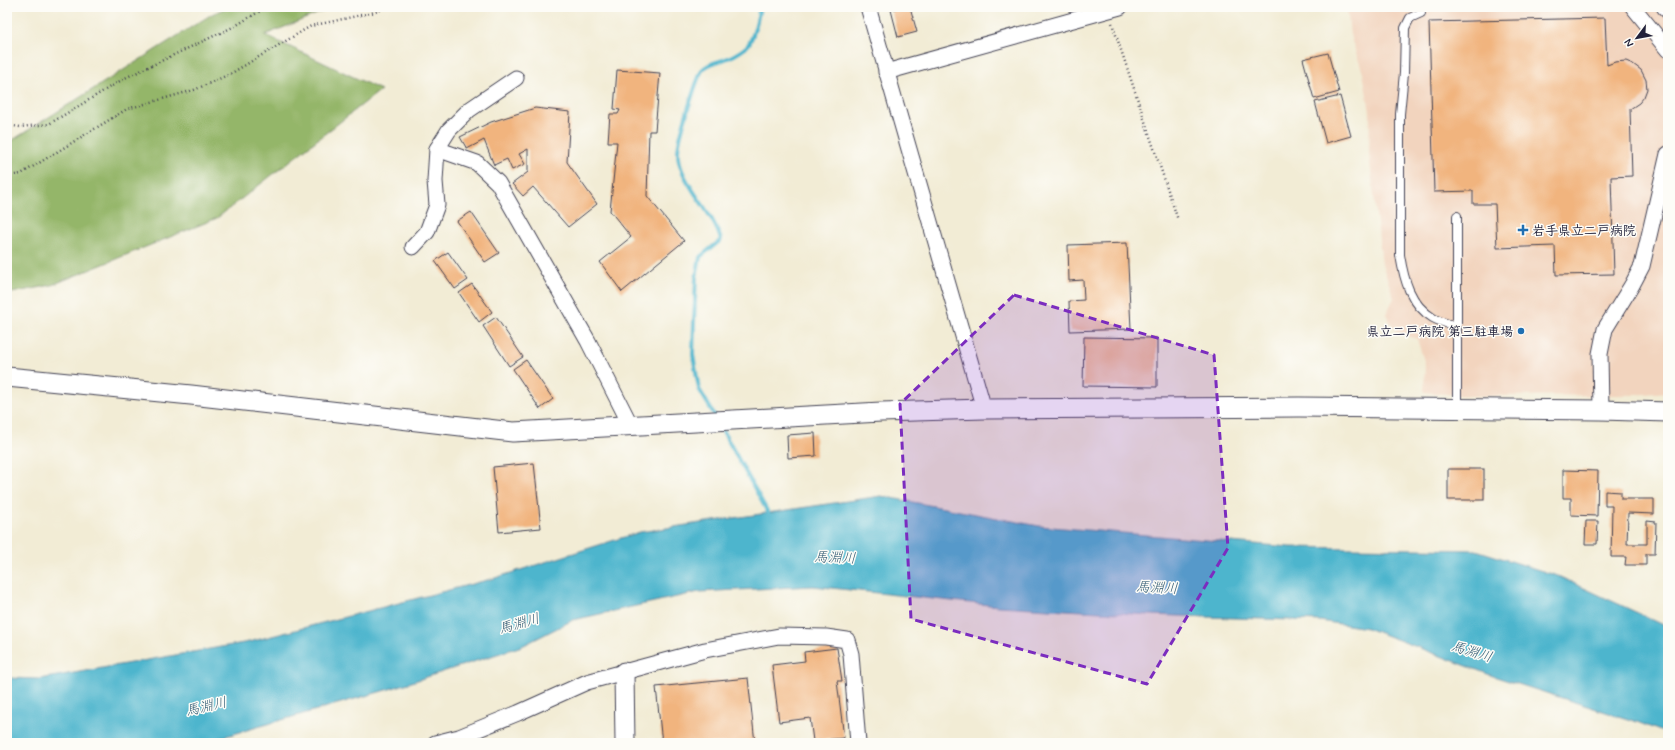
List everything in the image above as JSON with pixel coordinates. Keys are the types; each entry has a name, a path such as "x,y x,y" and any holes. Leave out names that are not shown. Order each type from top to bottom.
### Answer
{"street":[{"path":"868,7 984,409"},
{"path":"1633,7 1668,50"},
{"path":"1664,7 1668,12"},
{"path":"886,72 1112,8"},
{"path":"413,247 427,232 437,205 434,181 437,149 449,130 469,110 516,78"},
{"path":"437,149 477,163 498,183 588,341 631,426"},
{"path":"1601,410 1600,354 1605,329 1642,266 1668,154"},
{"path":"7,377 199,396 513,432 696,421 881,412 984,409 1292,407 1668,412"},
{"path":"435,743 459,737 587,682 705,650 779,636 826,637 847,640 851,654 858,743"},
{"path":"624,672 625,743"}],"lane":[{"path":"1421,13 1410,18 1405,32 1404,73 1400,114 1400,255 1404,278 1409,293 1420,308 1434,318 1457,326"},
{"path":"1456,216 1457,408"}],"path":[{"path":"7,125 20,127 50,124 125,78 235,26 268,7"},
{"path":"7,176 21,174 127,109 194,90 230,74 311,26 374,12 388,7"},
{"path":"1112,8 1178,220"}],"highlighted area":[{"path":"1014,295 1214,355 1228,548 1147,684 911,619 900,404"}],"shaded area":[{"name":"岩手県立二戸病院","path":"1347,7 1668,7 1668,392 1631,395 1468,396 1424,392 1425,364 1417,339 1397,333 1386,314 1394,298 1382,264 1369,154 1370,112 1363,73 1350,35"}],"green space":[{"path":"228,7 334,7 265,35 381,90 217,218 52,285 7,294 7,141 11,141 212,14"}],"water":[{"name":"馬淵川","path":"881,496 1039,526 1290,547 1476,550 1558,576 1668,627 1668,734 1637,722 1493,676 1367,628 1320,621 1150,615 998,606 813,586 699,592 573,620 522,646 393,688 209,741 192,743 7,743 7,678 40,679 249,642 495,578 640,532"}],"building":[{"path":"901,7 910,7 917,32 898,37 891,10"},
{"path":"1605,18 1607,65 1615,62 1626,61 1633,64 1641,70 1646,80 1647,89 1644,97 1639,103 1630,109 1632,176 1611,177 1614,274 1556,275 1555,246 1497,248 1495,204 1473,204 1473,191 1434,192 1429,22"},
{"path":"1328,53 1339,92 1314,99 1303,59"},
{"path":"617,70 660,73 655,131 649,131 647,196 684,241 622,292 600,262 631,237 610,211 617,142 608,142 610,114 618,114 620,110 614,109"},
{"path":"1340,96 1351,136 1326,143 1315,102"},
{"path":"535,108 570,112 567,162 597,204 568,227 533,187 523,196 512,184 528,172 528,149 519,154 525,164 512,170 507,159 494,165 484,140 467,149 460,137 491,122"},
{"path":"471,212 499,253 485,262 457,221"},
{"path":"1127,243 1131,329 1070,331 1069,301 1084,300 1083,280 1069,281 1068,245"},
{"path":"448,252 468,280 455,289 435,261"},
{"path":"472,284 492,312 479,322 459,293"},
{"path":"496,317 523,357 509,366 483,326"},
{"path":"1084,337 1157,338 1157,387 1083,386"},
{"path":"526,360 553,399 540,409 513,369"},
{"path":"815,433 816,456 788,458 787,435"},
{"path":"534,463 541,528 499,532 493,467"},
{"path":"1448,469 1484,469 1484,500 1448,500"},
{"path":"1563,470 1598,471 1597,516 1571,515 1571,498 1563,498"},
{"path":"1605,491 1621,492 1621,499 1654,499 1654,514 1628,513 1627,544 1647,544 1647,521 1656,522 1655,554 1646,554 1646,565 1625,565 1626,557 1611,557 1612,506 1605,506"},
{"path":"1586,521 1598,521 1597,544 1585,544"},
{"path":"837,648 842,681 837,681 844,738 813,741 810,718 779,722 772,665 805,661 804,652"},
{"path":"748,678 755,743 662,743 656,687"}],"waterway":[{"path":"715,416 699,389 693,355 694,323 696,278 700,257 721,240 711,218 683,173 679,162 678,151 688,108 700,74 709,64 727,59 747,47 754,32 760,7"},
{"path":"720,426 770,516"}],"place":[{"name":"岩手県立二戸病院","path":"1523,230"},
{"name":"県立二戸病院 第三駐車場","path":"1521,331"}]}
